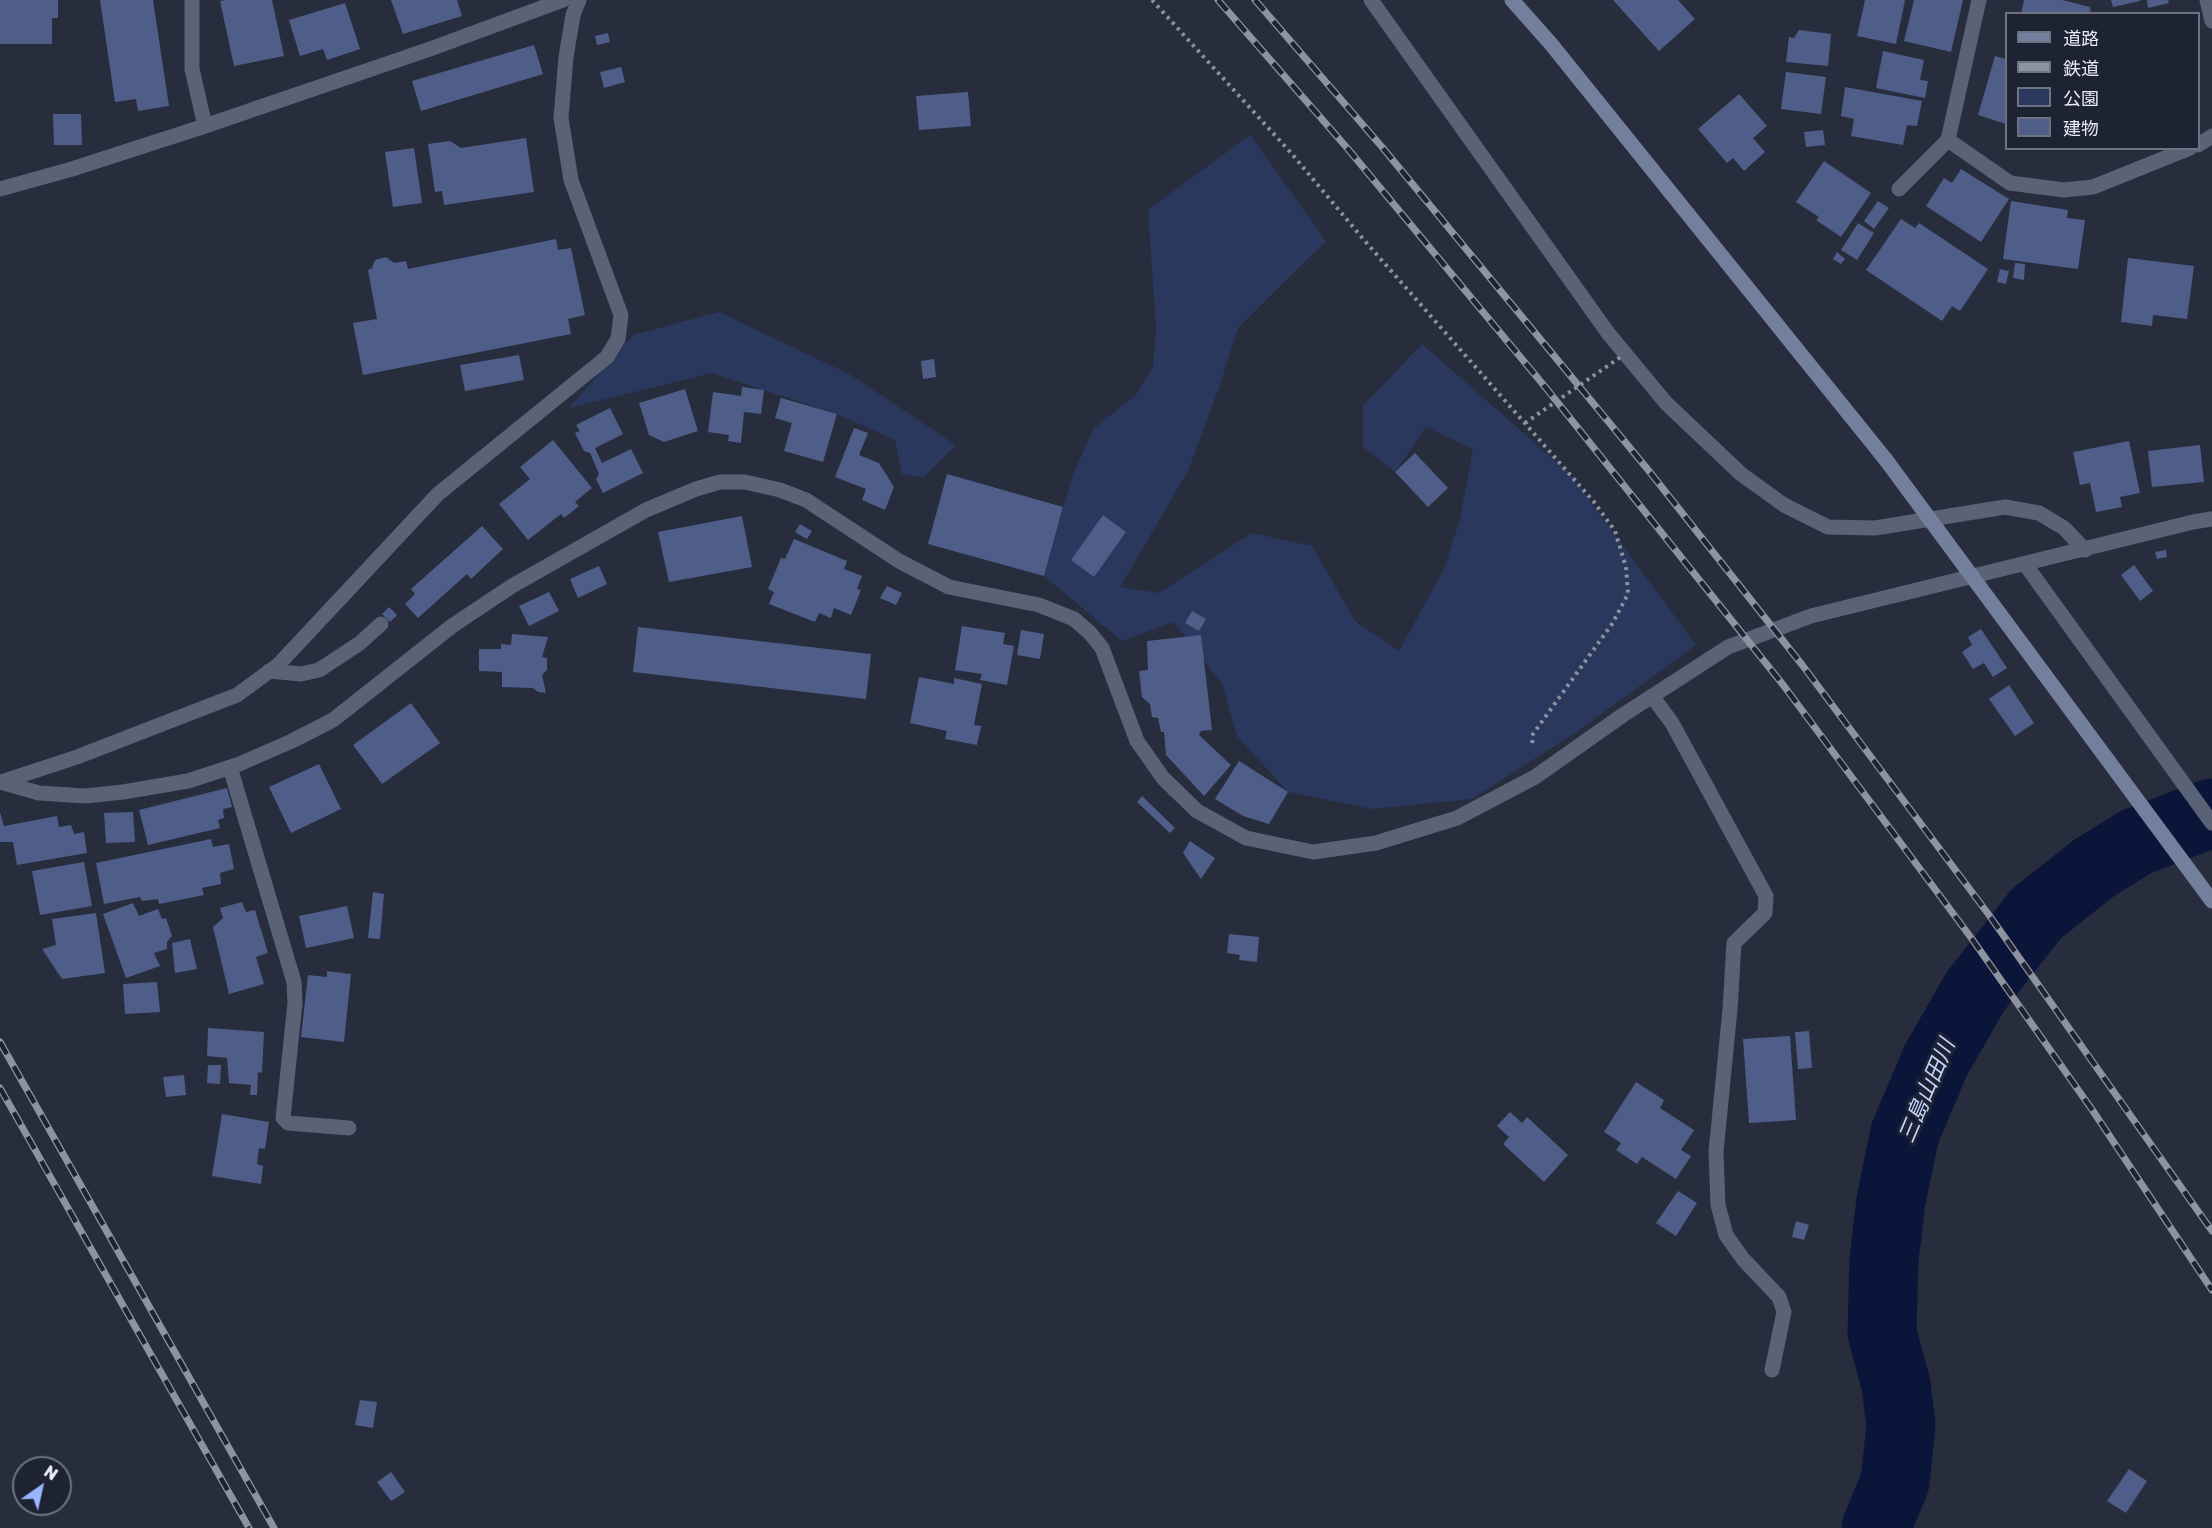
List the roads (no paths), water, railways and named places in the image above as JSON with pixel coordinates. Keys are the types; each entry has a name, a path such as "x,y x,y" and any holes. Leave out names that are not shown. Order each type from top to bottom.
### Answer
{"street":[{"path":"192,0 192,69 205,126"},
{"path":"0,189 72,169 205,126 483,31 563,0"},
{"path":"1,782 77,757 237,695 269,671 438,494 607,357 618,339 621,315 572,180 561,118 566,57 573,15 579,0"},
{"path":"1371,0 1608,333 1666,403 1741,474 1784,505 1828,527 1875,528 2005,507 2039,513 2064,528 2085,550"},
{"path":"1512,0 1551,44 1886,459 2212,901"},
{"path":"1899,189 1948,140 1979,0"},
{"path":"2207,0 2212,21"},
{"path":"1948,140 2010,183 2064,190 2093,187 2185,150"},
{"path":"1,782 39,793 85,796 188,781 230,767 292,741 333,720 452,626 646,510 696,489 720,482 745,482 780,490 806,500 900,561 949,587 1039,605 1074,619 1102,648 1137,741 1163,778 1197,811 1246,838 1313,852 1376,843 1457,818 1540,773 1728,647 1811,616 2212,519"},
{"path":"2025,564 2212,823"},
{"path":"269,671 301,674 319,670 360,643 381,624"},
{"path":"1652,696 1672,723 1766,896 1765,913 1734,943 1716,1152 1718,1205 1726,1235 1743,1259 1779,1297 1784,1312 1772,1370"},
{"path":"230,767 294,982 295,1003 283,1118 288,1123 349,1128"}],"waterway":[{"name":"三島山田川","path":"1876,1528 1895,1482 1901,1425 1896,1385 1882,1332 1884,1259 1891,1201 1905,1133 1936,1060 1975,992 2036,914 2094,868 2136,842 2212,813"}],"railway":[{"path":"1218,0 1348,149 1546,388 1784,686 1972,939 2093,1111 2212,1290"},
{"path":"1255,0 1382,147 1649,471 1803,666 1989,915 2212,1231"},
{"path":"0,1042 274,1528"},
{"path":"0,1088 249,1528"}]}
